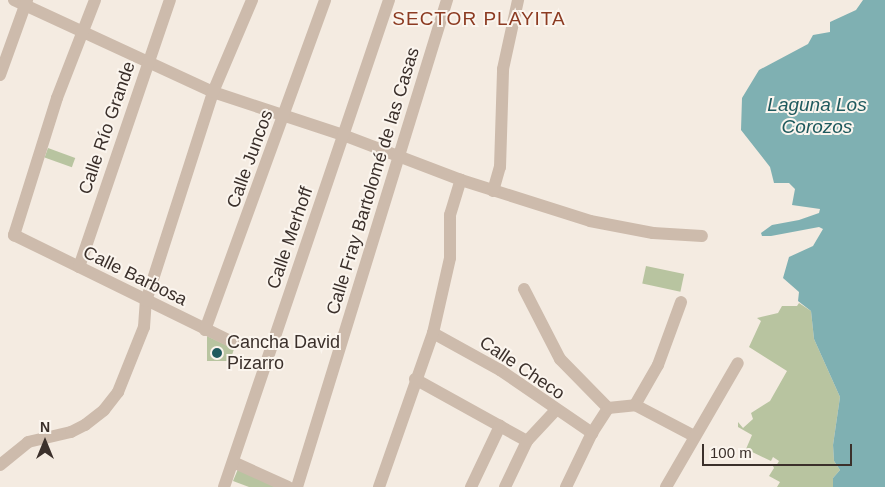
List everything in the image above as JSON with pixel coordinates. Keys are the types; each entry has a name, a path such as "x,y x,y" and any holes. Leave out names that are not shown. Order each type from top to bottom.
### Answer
{"street":[{"path":"81,32 95,0"},
{"name":"Calle Río Grande","path":"78,267 170,0"},
{"path":"0,465 20,446 77,429 109,405 122,384 144,327 146,301 213,92 252,0"},
{"name":"Calle Juncos","path":"205,330 325,0"},
{"name":"Calle Merhoff","path":"224,487 389,0"},
{"name":"Calle Fray Bartolomé de las Casas","path":"297,487 447,0"},
{"path":"494,191 500,167 503,69 518,0"},
{"path":"0,75 22,2 148,64 213,92 343,135 461,180 590,221 652,233 702,236"},
{"name":"Calle Barbosa","path":"81,32 17,234 78,267 234,343"},
{"path":"379,487 415,378 433,333 450,258 450,215 461,180"},
{"path":"524,289 560,359 608,408"},
{"path":"636,405 658,365 681,302"},
{"name":"Calle Checo","path":"433,333 500,370 555,411 592,433"},
{"path":"666,487 738,363"},
{"path":"415,378 527,441"},
{"path":"608,408 636,405 694,436"},
{"path":"566,487 592,433 608,408"},
{"path":"505,487 527,441 555,411"},
{"path":"471,487 500,426"},
{"path":"232,462 288,487"}],"green space":[{"path":"48,148 75,158 72,167 45,157"},
{"path":"646,266 684,274 680,292 642,284"},
{"path":"799,303 811,311 814,339 840,397 833,445 834,461 840,470 833,478 833,487 777,487 780,482 769,476 774,468 772,464 776,466 779,461 773,457 771,461 746,449 752,435 738,427 738,422 743,428 753,419 751,413 770,401 787,371 749,347 761,321 757,318 778,313 782,306 797,306"},
{"path":"207,336 234,349 230,361 207,361"},
{"path":"238,469 277,487 249,487 233,481"}],"water":[{"name":"Laguna Los Corozos","path":"863,0 885,0 885,487 833,487 833,478 840,470 834,461 833,445 840,397 814,339 811,311 798,301 799,292 783,278 789,257 813,246 823,229 819,227 771,236 762,236 761,233 772,225 799,220 819,213 820,209 792,205 795,189 789,183 774,183 770,167 741,130 742,98 759,70 808,44 813,35 830,32 830,22 856,10"}],"place":[{"name":"Cancha David Pizarro","path":"217,353"}],"district":[{"name":"SECTOR PLAYITA","path":"479,19"}]}
